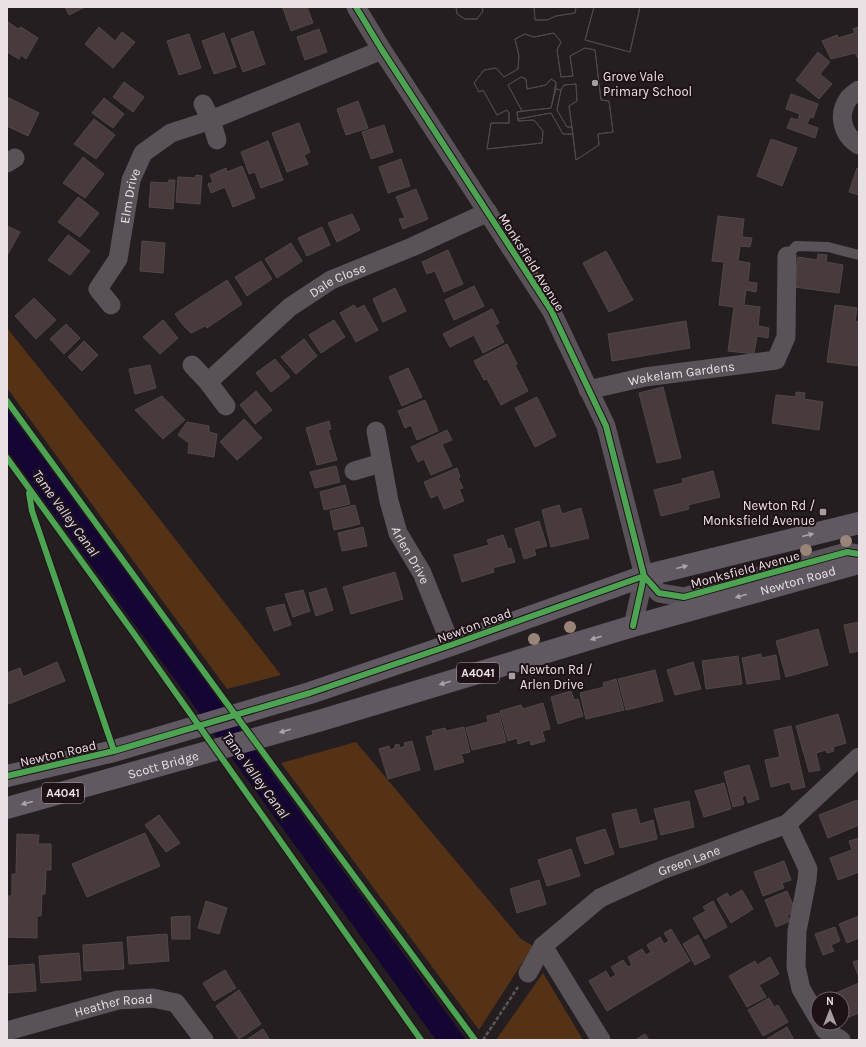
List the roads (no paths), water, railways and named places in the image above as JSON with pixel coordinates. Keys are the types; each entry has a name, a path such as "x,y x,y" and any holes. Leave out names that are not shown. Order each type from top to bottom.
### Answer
{"highway":[{"name":"Newton Road","path":"310,693 451,645 644,576 859,523"},
{"name":"Newton Road","path":"322,720 633,626 859,563"},
{"name":"Scott Bridge","path":"114,751 310,693"},
{"name":"Scott Bridge","path":"7,808 119,778 322,720"},
{"name":"Newton Road","path":"7,776 114,751"}],"street":[{"name":"Monksfield Avenue","path":"356,7 382,50 551,310 606,426 644,576 633,626"},
{"name":"Elm Drive","path":"111,305 98,289 118,259 131,180 143,153 171,133 207,112 382,50"},
{"path":"859,90 850,97 844,107 842,119 845,130 852,140 859,145"},
{"path":"207,112 218,140"},
{"name":"Dale Close","path":"208,382 290,307 331,280 488,212"},
{"name":"Wakelam Gardens","path":"588,390 645,377 776,360 786,337 788,256"},
{"path":"192,365 208,382 226,406"},
{"name":"Arlen Drive","path":"376,431 389,501 398,533 422,573 451,645"},
{"path":"354,471 381,462"},
{"name":"Monksfield Avenue","path":"644,576 659,593 684,597 847,552 859,554"},
{"name":"Green Lane","path":"528,973 543,946 600,898 662,870 787,824 859,757"},
{"path":"787,824 808,869 797,931 796,967 801,989 810,1004"},
{"path":"543,946 601,1040"},
{"name":"Heather Road","path":"7,1030 118,1000 153,998 176,1003 204,1040"},
{"path":"827,1031 841,1040"}],"lane":[{"path":"788,256 796,246 828,247 859,255"}],"water":[{"name":"Tame Valley Canal","path":"7,409 466,1040 436,1040 7,450"}],"place":[{"name":"Grove Vale Primary School","path":"595,83"},
{"name":"Newton Rd / Monksfield Avenue","path":"823,512"},
{"name":"Newton Rd / Arlen Drive","path":"512,676"}]}
